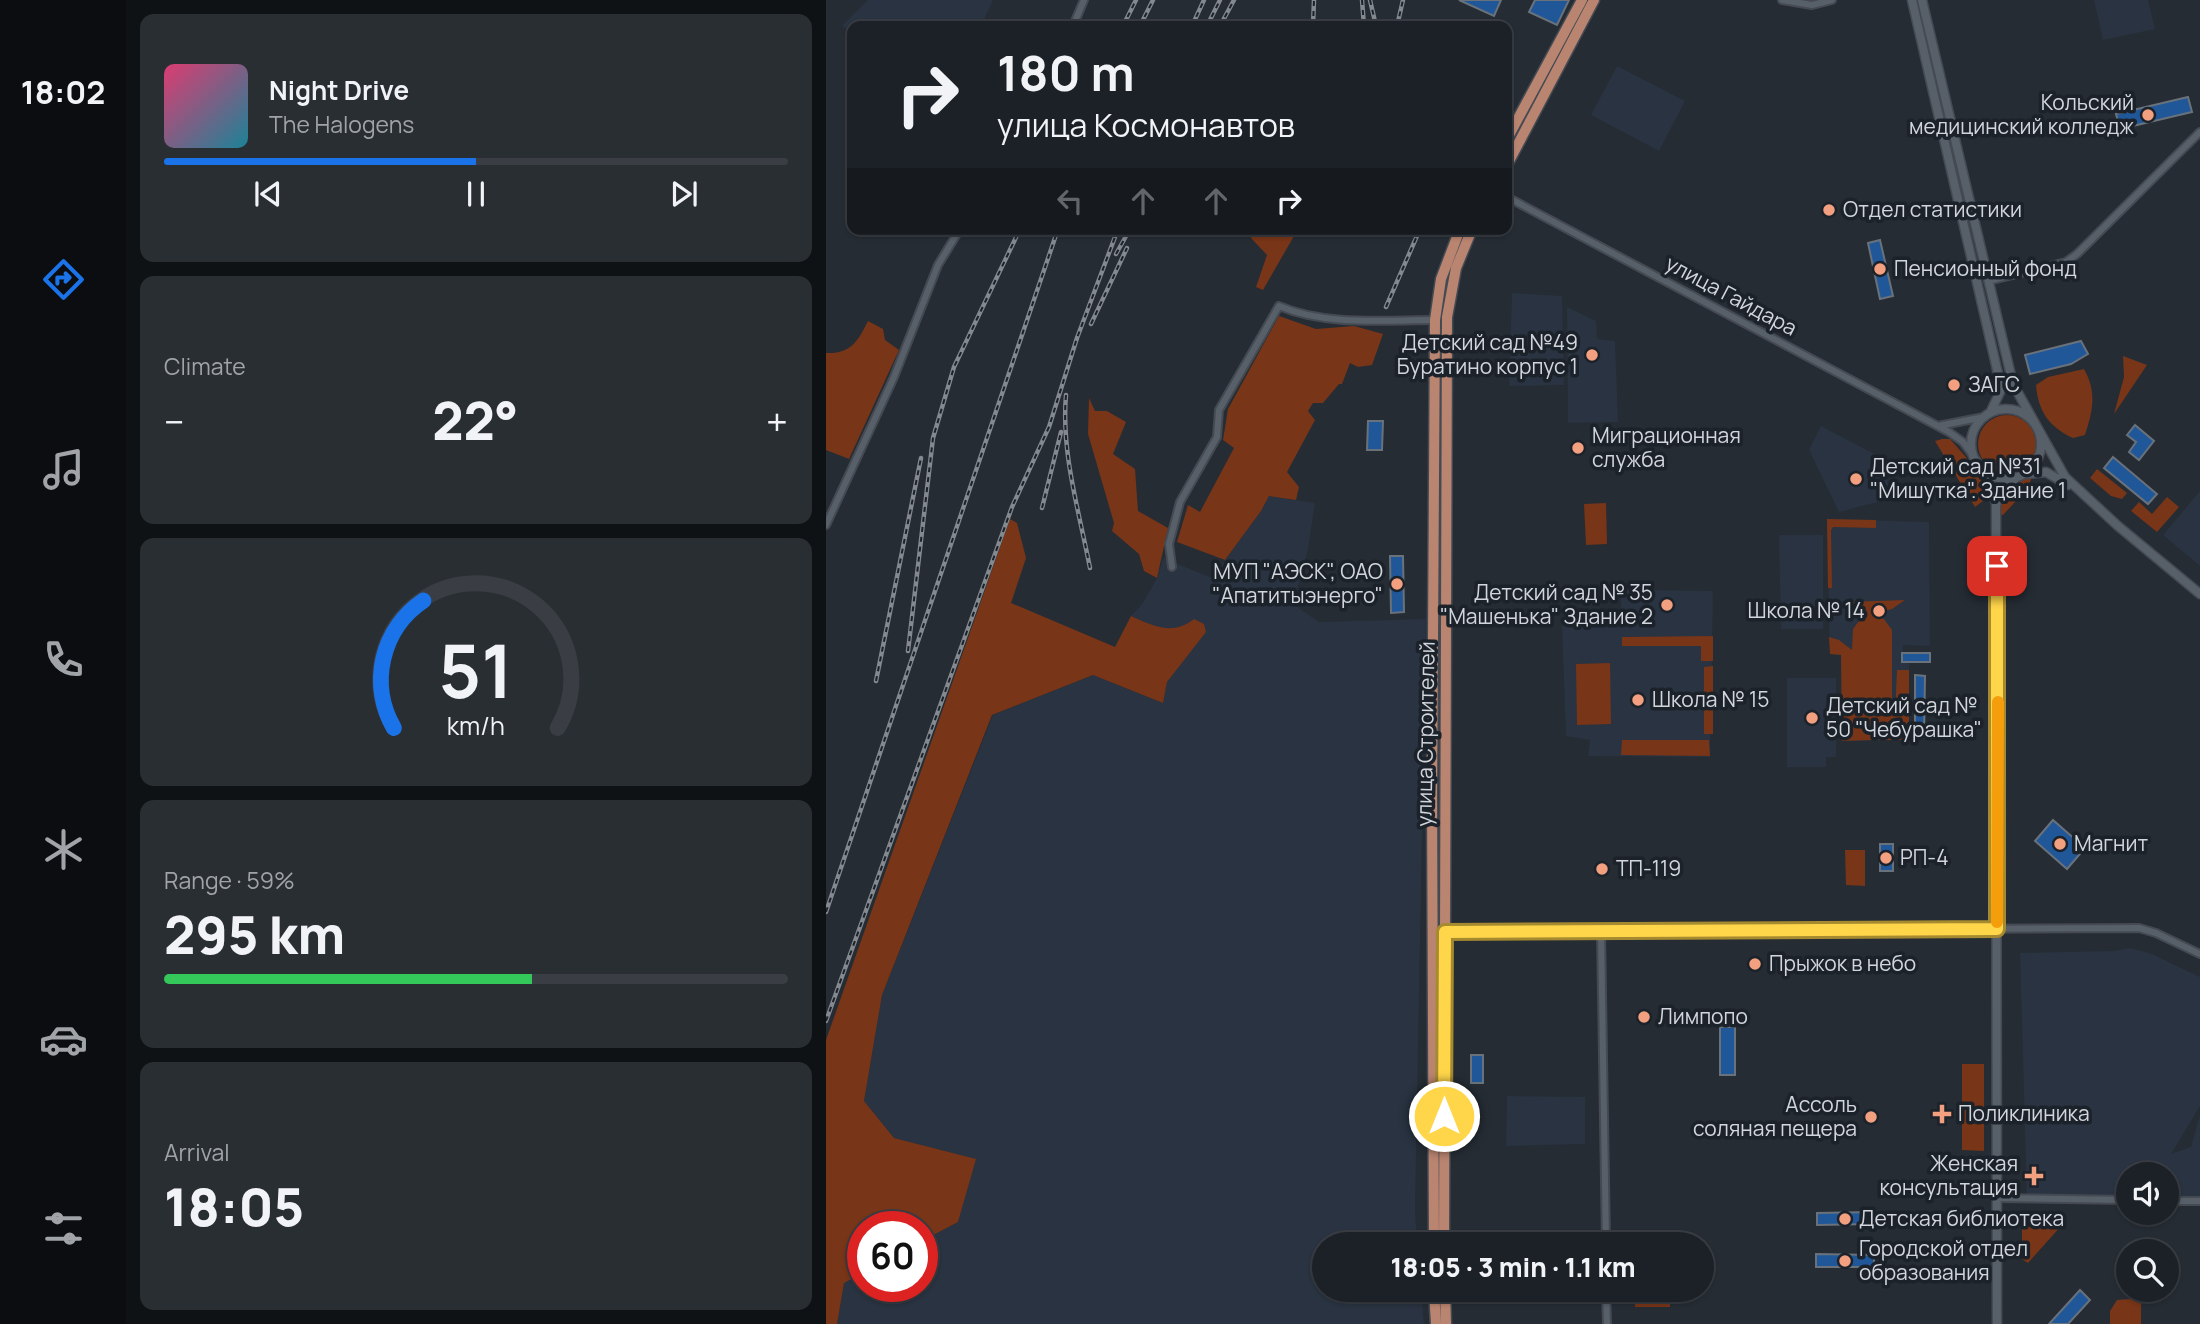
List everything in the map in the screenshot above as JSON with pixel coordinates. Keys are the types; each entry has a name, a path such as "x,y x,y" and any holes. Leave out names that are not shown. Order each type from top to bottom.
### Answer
{"main road":[{"path":"1512,154 1582,0"},
{"path":"1512,131 1594,0"},
{"name":"улица Строителей","path":"1444,1232 1433,932 1435,320 1441,279 1458,235"},
{"name":"улица Строителей","path":"1434,1232 1445,932 1447,317 1456,268 1470,235"},
{"path":"1435,448 1447,449"},
{"path":"1434,635 1446,635"},
{"path":"1433,932 1445,932"},
{"path":"1435,1302 1436,1324"},
{"path":"1445,1302 1446,1324"}],"street":[{"path":"1075,21 1084,0"},
{"path":"1783,0 1812,5 1832,0"},
{"path":"1912,0 2000,392 1971,437 1972,451 1996,504 1997,1324"},
{"path":"1922,0 2009,375 2056,463 2078,491"},
{"path":"1977,283 2066,262 2200,132"},
{"name":"улица Гайдара","path":"1512,201 1938,426 1963,442 1978,463"},
{"path":"826,525 894,377 938,265 956,235"},
{"path":"1967,241 1978,238"},
{"path":"1172,567 1169,544 1180,502 1217,437 1219,410 1279,306 1299,314 1324,318 1435,320"},
{"path":"1938,426 2009,409 2022,413 2036,428 2042,444 2041,452 2034,464 2003,490 1996,504"},
{"path":"1978,463 1996,479 2046,472 2078,491 2200,594"},
{"path":"1445,932 2139,929 2156,933 2200,954"},
{"path":"1601,931 1606,1232"},
{"path":"1997,1198 2116,1200"},
{"path":"2179,1201 2200,1201"},
{"path":"1606,1302 1607,1324"}],"shaded area":[{"path":"868,0 993,0 983,21 847,21"},
{"path":"2094,0 2148,0 2155,29 2103,40"},
{"path":"1617,66 1685,101 1659,151 1591,115"},
{"path":"1253,235 1295,235 1263,290 1256,287 1267,255 1251,238"},
{"path":"1512,293 1562,296 1564,385 1509,386"},
{"name":"Детский сад №49 Буратино корпус 1","path":"1567,307 1596,321 1597,339 1615,341 1618,422 1568,423"},
{"path":"1279,316 1316,329 1354,326 1383,334 1372,365 1358,367 1350,363 1342,384 1339,384 1323,403 1313,403 1308,411 1315,420 1287,472 1299,487 1296,500 1269,496 1225,560 1177,542 1188,505 1200,512 1234,448 1223,440 1228,409"},
{"path":"868,321 883,329 885,340 899,350 849,459 826,450 826,353 848,349 861,335"},
{"path":"2123,356 2147,365 2114,414 2124,377"},
{"path":"2084,369 2091,386 2092,409 2085,435 2073,438 2057,429 2046,417 2039,403 2036,385 2048,377"},
{"path":"1089,398 1095,411 1107,411 1126,422 1113,454 1135,469 1138,511 1168,528 1157,578 1144,571 1139,554 1112,531 1114,523 1088,434"},
{"path":"2001,415 2013,415 2028,423 2036,438 2036,450 2028,465 2013,473 2001,473 1986,465 1978,450 1978,438 1986,423"},
{"name":"Детский сад №31 \"Мишутка\". Здание 1","path":"1821,426 1886,460 1889,499 1839,512 1809,450"},
{"path":"1950,439 1978,471 1987,498 1975,507 1935,441"},
{"path":"2097,469 2127,493 2122,499 2111,496 2090,478"},
{"path":"2032,476 2028,488 2003,515 1999,514 2010,489"},
{"path":"2200,491 2200,566 2163,535"},
{"path":"1269,496 1315,503 1308,549 1293,604 1319,622 1426,619 1416,1232 1312,1232 1312,1302 1422,1302 1424,1324 837,1324 844,1283 847,1281 847,1302 938,1302 938,1233 958,1222 975,1159 894,1138 864,1101 882,995 993,715 1093,675 1163,703 1167,682 1180,664 1183,628 1159,629 1131,616 1143,603 1157,578 1163,558 1212,578"},
{"path":"2167,497 2179,507 2157,532 2131,511 2139,502 2152,514"},
{"path":"1606,503 1607,544 1586,545 1584,504"},
{"path":"1010,519 1017,523 1026,558 1011,603 1115,647 1131,616 1163,628 1178,627 1194,619 1204,624 1206,632 1167,682 1163,703 1093,675 992,715 882,995 864,1101 894,1138 976,1159 958,1222 938,1233 938,1211 847,1211 847,1281 844,1283 837,1324 826,1324 826,1040"},
{"name":"Школа № 14","path":"1827,519 1929,522 1930,646 1903,645 1902,662 1909,662 1909,740 1842,741 1841,655 1830,654"},
{"path":"1827,519 1876,520 1876,528 1833,527 1831,530 1832,588 1828,588"},
{"path":"1779,535 1823,535 1823,629 1781,629"},
{"name":"Школа № 15","path":"1621,590 1713,591 1710,757 1588,756 1590,740 1566,736 1562,625 1621,625"},
{"path":"1905,600 1892,609 1872,614 1884,619 1892,630 1892,715 1895,714 1897,670 1909,670 1909,740 1877,740 1880,729 1873,731 1872,740 1842,741 1841,655 1830,654 1829,637 1839,640 1852,650 1853,629 1862,617 1856,618 1845,602"},
{"path":"1713,636 1713,661 1701,661 1701,646 1622,646 1622,637"},
{"path":"1610,663 1611,724 1577,725 1576,664"},
{"path":"1713,666 1713,734 1704,734 1704,667"},
{"name":"Детский сад № 50 \"Чебурашка\"","path":"1787,678 1836,678 1836,757 1826,757 1826,767 1787,767"},
{"path":"1622,740 1709,740 1710,756 1621,755"},
{"path":"1845,850 1865,850 1865,886 1846,885"},
{"path":"2130,948 2152,954 2200,977 2200,1106 2171,1154 2191,1147 2200,1115 2200,1197 2179,1196 2179,1162 2116,1162 2116,1200 2027,1199 2020,953 2113,951"},
{"path":"1962,1064 1984,1064 1984,1151 1962,1150"},
{"path":"1507,1096 1585,1097 1585,1144 1506,1146"},
{"path":"2062,1225 2028,1263 2022,1259 2022,1226"},
{"path":"1635,1302 1670,1302 1670,1307 1635,1307"},
{"path":"2116,1302 2141,1302 2141,1324 2110,1324 2110,1311"}],"building":[{"path":"1459,0 1501,0 1494,16"},
{"path":"1535,0 1569,0 1557,25 1529,12"},
{"name":"Кольский медицинский колледж","path":"2188,97 2192,112 2120,129 2116,114"},
{"name":"Пенсионный фонд","path":"1880,240 1893,296 1880,299 1868,243"},
{"path":"2081,341 2088,354 2071,364 2030,374 2025,355"},
{"path":"1368,421 1383,421 1382,450 1367,450"},
{"path":"2135,425 2154,441 2139,460 2129,452 2136,442 2127,435"},
{"path":"2113,457 2157,494 2148,504 2104,468"},
{"name":"МУП \"АЭСК\", ОАО \"Апатитыэнерго\"","path":"1390,556 1403,556 1404,612 1391,613"},
{"path":"1902,653 1930,653 1930,662 1902,662"},
{"path":"1915,675 1925,676 1924,738 1915,738"},
{"name":"Магнит","path":"2053,820 2085,848 2067,869 2035,841"},
{"name":"РП-4","path":"1880,844 1893,844 1893,871 1880,871"},
{"path":"1720,1027 1735,1027 1735,1075 1720,1075"},
{"path":"1471,1055 1483,1055 1483,1083 1471,1083"},
{"name":"Детская библиотека","path":"1873,1212 1873,1224 1817,1225 1817,1213"},
{"name":"Городской отдел образования","path":"1816,1254 1874,1255 1874,1267 1816,1267"},
{"path":"2080,1290 2090,1300 2068,1324 2049,1324"}],"railway":[{"path":"1126,21 1136,0"},
{"path":"1142,21 1153,0"},
{"path":"1194,21 1204,0"},
{"path":"1210,21 1220,0"},
{"path":"1223,21 1234,0"},
{"path":"1313,21 1314,0"},
{"path":"1362,0 1364,21"},
{"path":"1370,0 1375,21"},
{"path":"1398,21 1403,0"},
{"path":"908,651 933,438 954,367 1017,235"},
{"path":"826,912 1056,235"},
{"path":"826,1021 1012,507 1049,427 1077,338 1116,235"},
{"path":"1116,254 1127,235"},
{"path":"1386,307 1417,235"},
{"path":"1091,324 1127,248"},
{"path":"1066,395 1068,460 1090,568"},
{"path":"1042,508 1061,432"},
{"path":"876,681 921,458"}],"slow traffic":[{"path":"1997,922 1998,702"}],"place":[{"name":"Кольский медицинский колледж","path":"2148,115"},
{"name":"Отдел статистики","path":"1829,210"},
{"name":"Пенсионный фонд","path":"1880,269"},
{"name":"Детский сад №49 Буратино корпус 1","path":"1592,355"},
{"name":"ЗАГС","path":"1954,385"},
{"name":"Миграционная служба","path":"1578,448"},
{"name":"Детский сад №31 \"Мишутка\". Здание 1","path":"1856,479"},
{"name":"МУП \"АЭСК\", ОАО \"Апатитыэнерго\"","path":"1397,584"},
{"name":"Детский сад № 35 \"Машенька\" Здание 2","path":"1667,605"},
{"name":"Школа № 14","path":"1879,611"},
{"name":"Школа № 15","path":"1638,700"},
{"name":"Детский сад № 50 \"Чебурашка\"","path":"1812,718"},
{"name":"Магнит","path":"2060,844"},
{"name":"РП-4","path":"1886,858"},
{"name":"ТП-119","path":"1602,869"},
{"name":"Прыжок в небо","path":"1755,964"},
{"name":"Лимпопо","path":"1644,1017"},
{"name":"Поликлиника","path":"1942,1114"},
{"name":"Ассоль соляная пещера","path":"1871,1117"},
{"name":"Женская консультация","path":"2034,1176"},
{"name":"Детская библиотека","path":"1845,1219"},
{"name":"Городской отдел образования","path":"1845,1261"}],"route":[{"path":"1444,1116 1445,932 1997,929 1997,566"}]}
